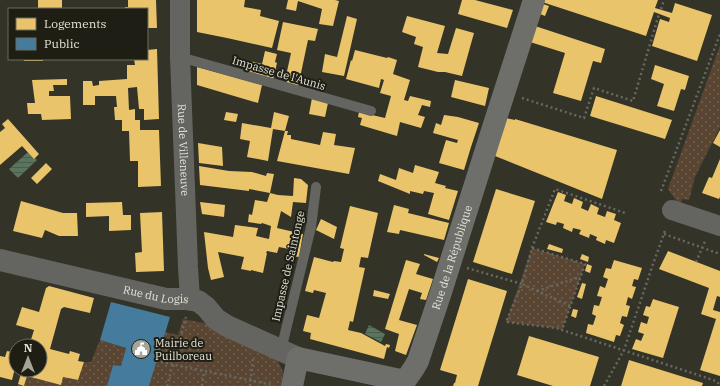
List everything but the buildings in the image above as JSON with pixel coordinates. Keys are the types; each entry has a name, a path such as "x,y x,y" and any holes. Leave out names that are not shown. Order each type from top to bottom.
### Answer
{"main road":[{"name":"Rue de la République","path":"289,354 405,383 418,361 534,0"},
{"path":"289,354 292,386"}],"street":[{"name":"Rue de Villeneuve","path":"180,0 180,57 190,299"},
{"path":"669,219 717,226"},
{"name":"Rue du Logis","path":"0,260 166,299 190,299 198,301 206,307 216,319 226,326 289,354"}],"lane":[{"name":"Impasse de l'Aunis","path":"180,57 371,111"},
{"name":"Impasse de Saintonge","path":"289,354 311,227 316,187"}],"path":[{"path":"661,9 664,0"},
{"path":"519,97 584,118 594,88 633,101 659,14"},
{"path":"661,191 720,34"},
{"path":"625,213 555,189 532,248 522,284 506,322 556,328 716,381 720,385"},
{"path":"604,386 624,350 669,219"},
{"path":"696,262 702,247 717,226"},
{"path":"664,234 720,254"},
{"path":"532,248 585,264 562,330"},
{"path":"450,263 522,284 570,306"},
{"path":"537,291 580,277"},
{"path":"167,386 190,299"},
{"path":"250,386 255,338"},
{"path":"156,361 278,386"},
{"path":"202,386 204,371"}],"shaded area":[{"path":"720,45 720,127 695,177 689,200 682,199 680,206 668,189"},
{"path":"28,152 37,160 18,178 9,169"},
{"path":"532,248 585,264 562,330 506,322"},
{"path":"183,319 208,324 277,359 283,372 281,386 149,386 165,332 178,335"},
{"path":"369,325 385,334 381,342 365,334"},
{"path":"100,340 126,348 121,366 113,365 107,386 24,386 26,378 63,377 78,380 84,362 91,362"}],"place":[{"name":"Mairie de Puilboreau","path":"141,349"}]}
